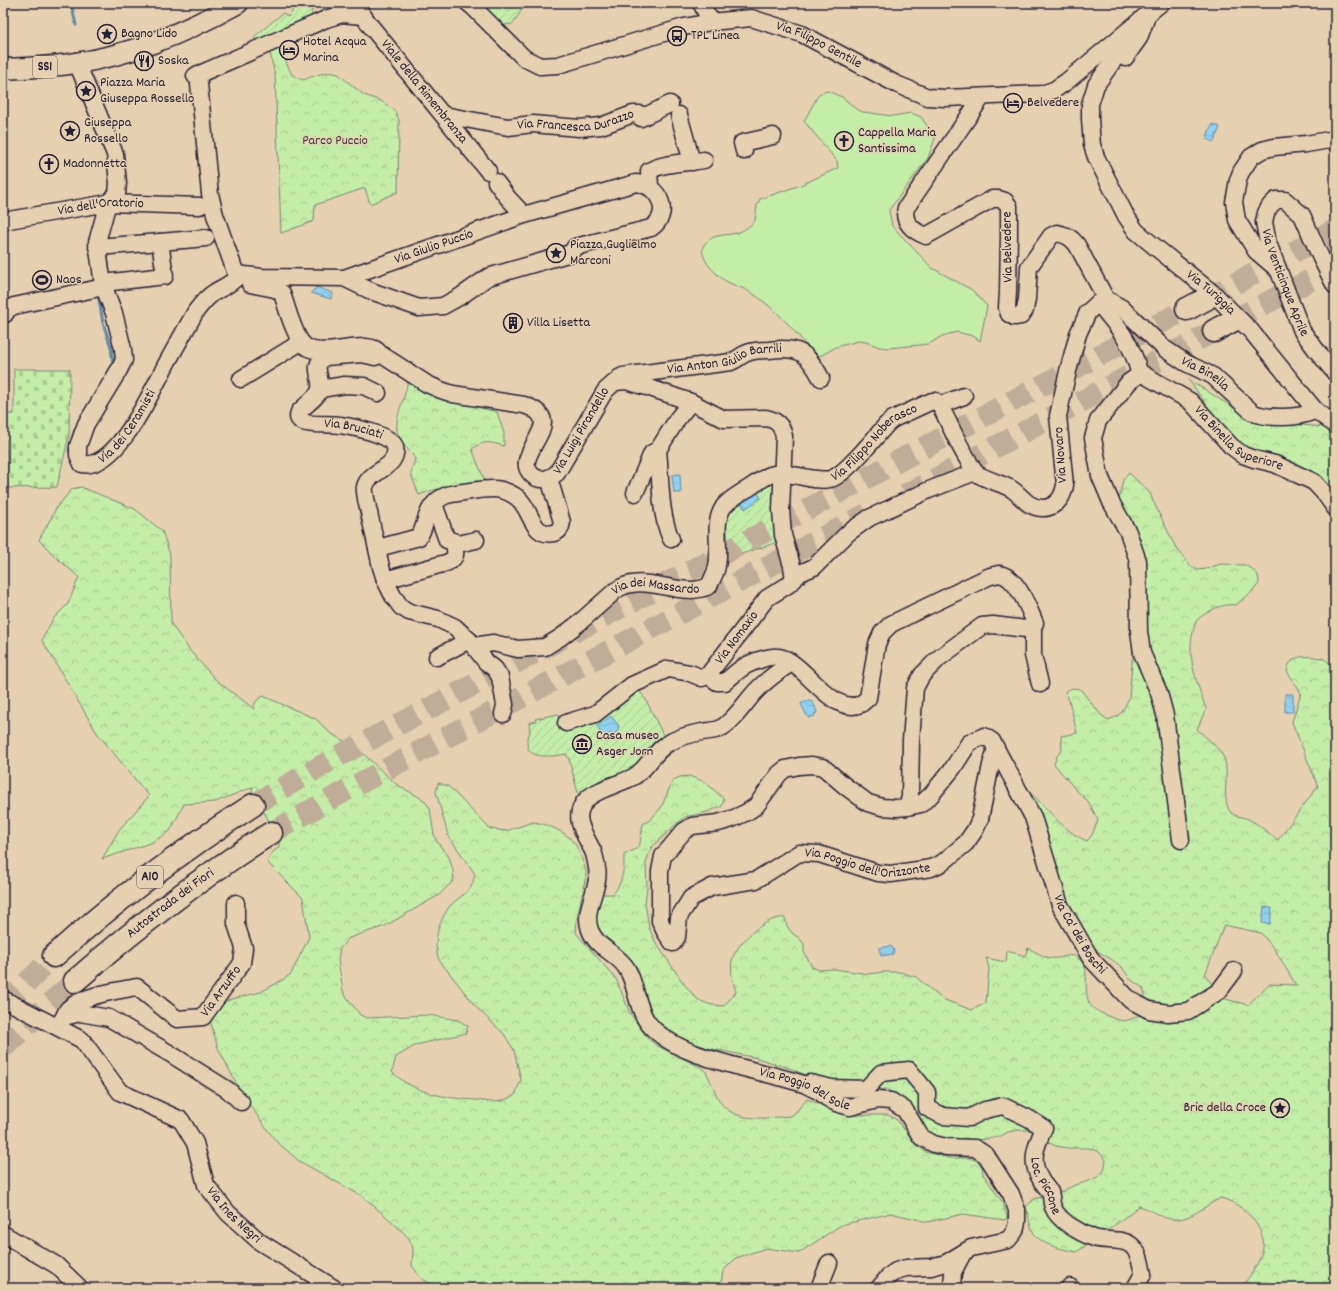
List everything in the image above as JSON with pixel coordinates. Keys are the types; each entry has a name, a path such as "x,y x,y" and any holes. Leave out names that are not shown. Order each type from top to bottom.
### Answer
{"highway":[{"path":"1187,309 1206,299"},
{"name":"A10","path":"54,956 92,922 191,846 253,805"},
{"name":"Autostrada dei Fiori","path":"76,981 133,932 177,897 270,833"}],"main road":[{"name":"SS1","path":"3,69 32,68 77,63 119,54 148,44 215,16 238,3"}],"street":[{"name":"Via Filippo Gentile","path":"468,3 524,58 540,66 558,65 595,55 684,27 711,22 751,18 802,34 896,84 928,97 945,98 1041,94 1054,90 1066,82 1161,3"},
{"path":"701,3 711,22"},
{"path":"359,8 326,19 196,75 210,194 215,215 236,276 247,284 275,289 282,293 297,335 301,342 310,349 321,352 364,347 378,351 379,353 375,357 354,354 325,357 321,359 318,364 320,389 344,385 364,386 378,393"},
{"name":"Viale della Rimembranza","path":"359,8 444,114 508,198 524,215"},
{"name":"Via Turiggia","path":"1107,178 1098,140 1099,104 1102,92 1138,38 1148,14"},
{"name":"Via Turiggia","path":"1128,31 1123,47 1096,85 1090,104 1092,144 1096,157 1126,216 1136,231 1215,295 1251,331 1315,410"},
{"name":"Via dei Ceramisti","path":"77,63 114,154 118,183 117,194 108,203 97,236 97,247 103,284 114,313 124,360 86,424 78,446 78,455 82,464 87,465 96,462 110,452 132,429 196,311 212,294 232,283 236,276"},
{"name":"Via Belvedere","path":"982,97 906,208 904,214 906,220 916,232 926,236 992,199 1000,198 1005,201 1008,206 1010,235 1006,308 1009,314 1014,317 1020,316 1024,310 1027,299 1029,267 1051,236 1057,233 1065,234 1072,238 1077,245 1102,301"},
{"name":"Via Francesca Durazzo","path":"444,114 508,127 533,124 579,128 601,126 633,114 640,114 641,118 674,110 698,161 661,166 649,171 650,186"},
{"path":"744,151 742,143 773,136"},
{"path":"1278,270 1256,251 1236,220 1234,202 1241,172 1251,157 1262,150 1335,139"},
{"name":"Via Giulio Puccio","path":"344,278 524,215 636,183 650,186"},
{"path":"236,276 344,278 371,292 419,308 443,306 461,296 488,277 571,253 575,247 650,228 656,224 659,219 661,205 660,198 650,186"},
{"name":"Via Venticinque Aprile","path":"1335,286 1320,258 1302,215 1285,200 1276,200 1266,213 1264,222 1268,243 1302,331 1335,373"},
{"name":"Via dell'Oratorio","path":"3,221 108,203 200,206"},
{"path":"97,247 206,238"},
{"path":"3,300 165,276 160,242"},
{"path":"3,314 14,306 103,284"},
{"path":"1102,301 1128,342 1139,375 1129,382 1098,421 1093,438 1100,476 1111,502 1128,532 1138,561 1139,630 1142,653 1159,693 1165,715 1181,840"},
{"name":"Via Binella","path":"1102,301 1122,308 1165,349 1186,363 1212,376 1252,412 1259,416 1296,416 1312,413 1315,410"},
{"name":"Via Novaro","path":"976,473 1012,489 1029,504 1039,508 1047,508 1060,500 1064,493 1065,485 1058,416 1078,334 1088,312 1102,301"},
{"path":"241,379 301,342"},
{"name":"Via Anton Giulio Barrili","path":"615,382 623,376 629,374 731,362 737,360 746,353 782,348 798,351 807,357 821,378"},
{"name":"Via Luigi Pirandello","path":"379,353 427,384 441,390 452,394 524,405 539,412 543,421 543,428 526,462 528,471 541,480 549,478 557,473 605,391 615,382 626,381 691,402 724,419 772,419 777,422 782,429 784,436 781,510 783,535 792,566 794,580"},
{"name":"Via Binella Superiore","path":"1139,372 1190,401 1231,446 1243,455 1254,460 1275,464 1314,482 1335,508"},
{"name":"Via Bruciati","path":"320,389 319,394 299,412 297,416 298,419 302,422 339,425 369,432 392,441 395,447 394,455 389,464 383,470 370,477 365,486 366,499 386,580 393,596 401,607 409,612 438,619 456,627 471,643 486,662 495,669 500,677 505,706 503,714"},
{"name":"Via Filippo Noberasco","path":"782,474 822,479 836,477 846,469 893,419 932,401 936,401 940,405 964,396"},
{"path":"635,493 652,453 658,450 678,418 691,402"},
{"path":"940,405 962,450 976,473"},
{"path":"1315,410 1335,425"},
{"path":"658,450 661,490 668,531 671,539"},
{"name":"Via Nomaxio","path":"791,663 780,657 767,658 742,668 725,682 721,683 717,682 708,675 767,598 794,580 800,573 814,567 848,533 869,518 929,490 976,473"},
{"name":"Via dei Massardo","path":"471,643 493,643 518,649 545,647 561,637 622,586 628,584 654,584 684,589 703,589 709,586 717,565 718,520 725,505 736,496 770,475 782,474"},
{"path":"378,548 419,537 423,531 430,509 434,504 447,495 492,489 502,490 516,496 524,504 535,527 541,532 551,534 557,532 561,528 562,522 549,478"},
{"path":"386,580 452,561 456,550 453,541 448,540 434,504"},
{"path":"454,546 476,540"},
{"path":"791,663 832,698 843,704 860,704 868,698 877,644 882,633 891,624 990,576 1000,574 1014,582 1028,604 1035,623 1033,655 1040,684"},
{"path":"907,807 910,797 911,740 914,695 915,688 922,675 939,658 982,626 993,625 1026,629 1034,627"},
{"path":"437,657 471,643"},
{"name":"Via Poggio del Sole","path":"791,663 770,677 728,722 718,729 679,738 665,745 635,776 598,792 587,799 581,809 579,820 581,830 594,853 599,876 589,910 588,919 590,930 596,941 621,960 628,970 640,1010 655,1031 666,1040 685,1050 700,1055 795,1081 820,1092 836,1103 850,1107 877,1100 891,1101 905,1110 921,1137 934,1144 946,1147 975,1148 986,1155 1011,1194 1017,1210 1015,1231 1008,1240 978,1246 946,1263 931,1267 909,1268 896,1271 889,1276 879,1288"},
{"path":"566,723 595,714 632,685 668,669 690,673 702,678 708,675"},
{"name":"Via Poggio dell'Orizzonte","path":"984,736 992,741 996,748 980,819 976,830 966,843 942,863 931,868 891,874 878,873 819,854 799,853 756,880 712,887 691,898 679,917 677,937 673,942 665,932 660,921 660,871 663,856 684,831 692,826 718,823 732,819 756,806 774,780 785,768 812,765 823,767 868,803 882,807 907,807 921,804 931,795 953,768 969,743 984,736"},
{"name":"Via Ca' dei Boschi","path":"996,748 1033,817 1060,905 1091,959 1130,1000 1149,1010 1168,1013 1188,1011 1219,991 1234,972"},
{"name":"Via Arzuffo","path":"61,1022 68,1010 80,1001 137,987 177,1019 203,1017 242,963 244,948 236,924 236,903"},
{"name":"Via Ines Negri","path":"3,999 61,1022 82,1040 120,1092 181,1120 195,1144 206,1185 228,1213 260,1242 334,1288"},
{"path":"61,1022 80,1013 109,1018 228,1090 241,1102"},
{"name":"Loc. Piccone","path":"795,1081 816,1083 832,1088 866,1089 882,1073 909,1070 927,1092 927,1108 943,1116 969,1118 985,1110 1003,1106 1028,1118 1044,1128 1034,1155 1035,1167 1040,1179 1050,1193 1053,1208 1061,1220 1083,1233 1094,1238 1104,1240 1124,1241 1132,1246 1140,1258 1143,1274 1135,1288"},
{"path":"3,1234 56,1265 80,1288"},
{"path":"952,1288 953,1272 963,1253"},
{"path":"819,1288 828,1263"},
{"path":"888,1288 903,1278 909,1268"}],"green space":[{"path":"289,3 312,3 314,7 311,12 315,20 259,44 254,37 283,13 288,17 292,13"},
{"path":"317,3 337,3 334,6 333,14 326,16"},
{"path":"476,3 526,3 512,24 499,26"},
{"name":"Parco Puccio","path":"280,49 292,75 303,80 325,73 338,74 364,95 381,101 395,111 399,120 398,192 370,204 365,188 315,205 314,221 281,233 275,75 270,53"},
{"path":"827,91 842,97 856,109 863,112 893,116 911,113 921,117 935,138 928,158 889,210 892,226 932,268 972,290 987,306 980,341 973,336 957,332 942,336 929,344 888,348 858,341 836,347 822,355 815,356 791,327 771,307 750,292 722,279 710,267 704,256 704,245 711,238 740,232 755,221 757,205 760,199 801,185 838,168 837,161 804,121 819,94"},
{"path":"14,369 70,369 69,435 57,487 8,488 6,439 3,439 3,414 14,414"},
{"path":"408,378 477,407 497,412 504,433 504,446 484,443 472,449 486,484 452,486 436,489 419,495 411,474 415,459 402,442 397,428 398,416"},
{"path":"1188,379 1253,420 1322,427 1335,433 1335,501 1235,444"},
{"path":"1129,473 1150,493 1175,546 1190,566 1198,570 1221,564 1245,565 1258,575 1259,583 1254,590 1236,605 1226,605 1216,608 1197,620 1191,642 1191,651 1194,671 1206,709 1197,729 1216,746 1224,758 1226,764 1225,791 1229,810 1235,815 1256,823 1278,840 1318,786 1292,722 1301,693 1287,671 1288,666 1297,658 1314,657 1322,658 1335,670 1335,1288 1240,1288 1260,1258 1263,1239 1257,1225 1247,1213 1235,1204 1221,1198 1190,1216 1177,1219 1166,1218 1139,1206 1094,1241 1076,1252 1045,1243 1037,1237 1033,1231 1026,1207 1034,1199 1056,1194 1075,1185 1096,1178 1104,1171 1106,1160 1099,1152 1089,1148 1068,1148 1056,1146 1047,1142 1041,1134 1031,1130 1019,1130 1008,1132 999,1137 956,1142 934,1136 926,1130 922,1120 907,1101 886,1089 875,1090 855,1098 844,1097 834,1093 818,1080 789,1068 757,1058 708,1048 680,1038 655,1019 635,969 602,939 596,925 596,906 601,894 613,894 619,885 624,866 624,855 636,849 640,844 643,824 650,820 661,808 673,780 680,777 689,776 705,782 724,799 722,806 707,812 685,817 651,848 646,863 647,887 645,903 649,928 656,943 684,984 700,1001 712,1005 724,1006 736,992 731,969 734,954 745,939 761,926 778,918 785,918 787,926 792,933 804,944 804,952 812,967 819,970 834,969 868,974 900,972 916,977 942,999 972,1010 986,1003 989,968 986,958 1006,962 1007,951 1025,956 1028,948 1050,958 1072,956 1079,959 1085,969 1086,989 1089,1002 1092,1007 1098,1011 1122,1021 1132,1019 1142,1014 1145,995 1143,988 1130,979 1122,967 1092,948 1074,923 1019,783 1072,833 1087,841 1092,835 1098,820 1088,801 1077,791 1054,764 1057,756 1062,750 1061,736 1077,733 1069,700 1065,691 1073,688 1080,689 1101,715 1108,720 1116,717 1122,712 1129,698 1135,630 1143,618 1147,598 1146,564 1121,510 1119,500 1123,480","holes":["1224,925 1261,933 1275,950 1296,985 1269,984 1248,1005 1222,998 1205,975"]},
{"path":"773,480 775,483 781,541 729,558 726,520 732,507"},
{"path":"81,487 135,509 162,531 170,555 171,624 190,651 217,681 254,709 256,701 263,696 316,719 330,733 358,749 396,784 424,800 430,809 434,835 437,842 449,857 454,879 439,895 385,926 349,938 340,948 338,960 343,991 360,1015 367,1018 428,1015 458,1020 468,1026 466,1033 416,1045 396,1057 392,1072 411,1085 431,1094 492,1102 503,1101 515,1095 521,1080 514,1050 504,1034 477,1008 439,960 437,953 436,946 438,932 443,918 450,906 471,887 475,874 448,835 436,792 438,783 448,786 490,829 506,831 533,822 544,824 556,829 572,840 578,850 586,871 577,919 576,933 616,979 630,1013 647,1038 656,1045 704,1069 719,1100 725,1108 733,1113 751,1118 790,1116 794,1114 807,1099 846,1115 888,1115 897,1120 916,1145 926,1152 949,1158 970,1158 977,1161 982,1167 983,1174 1003,1203 1007,1217 1005,1220 963,1214 928,1222 891,1213 841,1225 799,1253 766,1248 736,1258 723,1271 720,1288 492,1288 475,1284 438,1284 422,1279 412,1266 413,1248 409,1238 387,1217 362,1196 299,1161 276,1141 242,1094 218,1048 210,1020 217,1005 232,999 261,992 291,974 309,937 303,898 268,863 270,855 279,847 279,839 252,791 253,787 215,802 184,804 170,831 153,842 102,859 119,830 149,796 97,733 42,640 53,619 68,604 79,577 39,540 57,507 72,489"},
{"path":"636,686 646,700 664,737 655,741 640,761 627,774 579,797 569,759 566,754 541,756 532,753 529,750 527,746 527,738 530,733 529,723 536,721 535,719 558,714 562,728"}],"water":[{"path":"1212,124 1220,127 1214,142 1206,139"},
{"path":"316,287 333,293 331,299 311,293"},
{"path":"680,474 681,493 674,493 672,475"},
{"path":"757,492 761,498 745,509 741,503"},
{"path":"1285,694 1293,694 1293,712 1285,712"},
{"path":"804,701 811,701 815,706 817,713 814,714 815,716 808,718 801,704"},
{"path":"611,716 619,726 618,729 613,735 603,737 597,726"},
{"path":"1264,907 1272,908 1270,924 1262,923"},
{"path":"891,946 894,950 893,954 881,956 879,948"}],"waterway":[{"path":"71,3 76,25"},
{"path":"98,294 103,323 111,347 113,364 107,374"},
{"path":"69,451 71,441 84,412"}],"tunnel":[{"path":"1206,299 1335,230"},
{"path":"1232,321 1335,267"},
{"path":"253,805 335,758 1187,309"},
{"path":"905,495 1214,331"},
{"path":"271,833 345,791 867,514"},
{"path":"3,1006 54,956"},
{"path":"3,1048 75,981"}],"place":[{"name":"Bagno Lido","path":"107,34"},
{"name":"TPL Linea","path":"677,36"},
{"name":"Hotel Acqua Marina","path":"289,50"},
{"name":"Soska","path":"144,61"},
{"name":"Piazza Maria Giuseppa Rossello","path":"86,91"},
{"name":"Belvedere","path":"1013,103"},
{"name":"Giuseppa Rossello","path":"70,131"},
{"name":"Cappella Maria Santissima","path":"844,141"},
{"name":"Madonnetta","path":"49,164"},
{"name":"Piazza Guglielmo Marconi","path":"556,253"},
{"name":"Naos","path":"42,280"},
{"name":"Villa Lisetta","path":"513,323"},
{"name":"Casa museo Asger Jorn","path":"582,744"},
{"name":"Bric della Croce","path":"1280,1108"}]}
